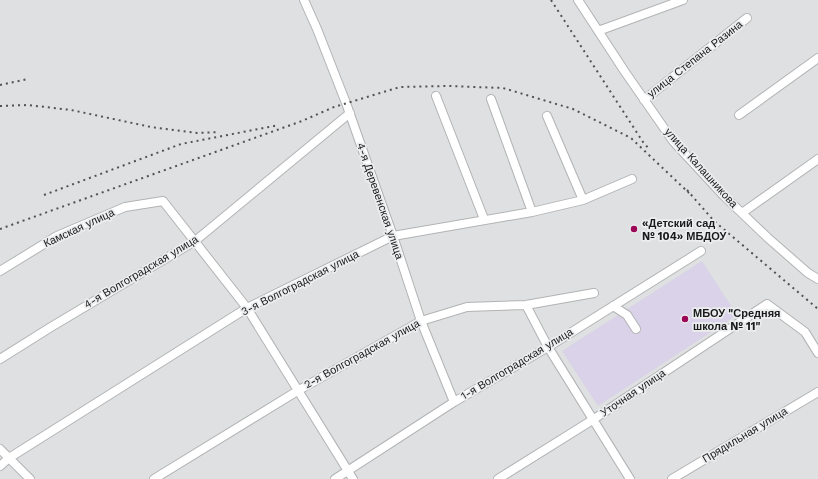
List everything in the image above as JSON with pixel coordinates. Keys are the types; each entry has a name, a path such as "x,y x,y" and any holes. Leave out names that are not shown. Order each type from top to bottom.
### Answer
{"street":[{"name":"4-я Деревенская улица","path":"304,0 350,113 421,321 454,402"},
{"name":"улица Калашникова","path":"578,0 673,141 768,238 808,273 818,279"},
{"path":"598,31 683,0"},
{"name":"улица Степана Разина","path":"644,100 747,18"},
{"path":"739,115 818,58"},
{"path":"436,96 484,219"},
{"path":"491,99 532,212"},
{"name":"4-я Волгоградская улица","path":"0,359 51,326 195,241 350,113"},
{"path":"547,116 583,200"},
{"path":"742,213 818,158"},
{"name":"3-я Волгоградская улица","path":"0,466 9,458 247,308 393,236 484,219 532,212 583,200 632,179"},
{"name":"Камская улица","path":"0,271 57,236 125,207 163,201 195,241"},
{"path":"195,241 247,308 353,479"},
{"name":"1-я Волгоградская улица","path":"335,479 454,402 548,347 701,251"},
{"name":"2-я Волгоградская улица","path":"154,479 299,390 421,321 466,307 526,305 594,293"},
{"name":"Уточная улица","path":"498,479 594,419 767,304 805,332 818,353"},
{"path":"526,305 548,347 630,479"},
{"path":"613,306 627,315 636,329"},
{"name":"Прядильная улица","path":"672,479 818,392"},
{"path":"0,449 30,479"}],"shaded area":[{"path":"702,261 737,315 598,406 562,351"}],"railway":[{"path":"551,0 643,142 650,150"},
{"path":"0,85 28,79"},
{"path":"0,229 302,121 334,107 400,87 448,86 503,88 573,109 631,138 689,193"},
{"path":"0,106 28,105 71,110 151,127 197,133 219,132"},
{"path":"44,195 181,144 279,125"},
{"path":"687,190 714,221 818,309"}],"place":[{"name":"«Детский сад № 104» МБДОУ","path":"634,229"},
{"name":"МБОУ \"Средняя школа № 11\"","path":"685,319"}]}
